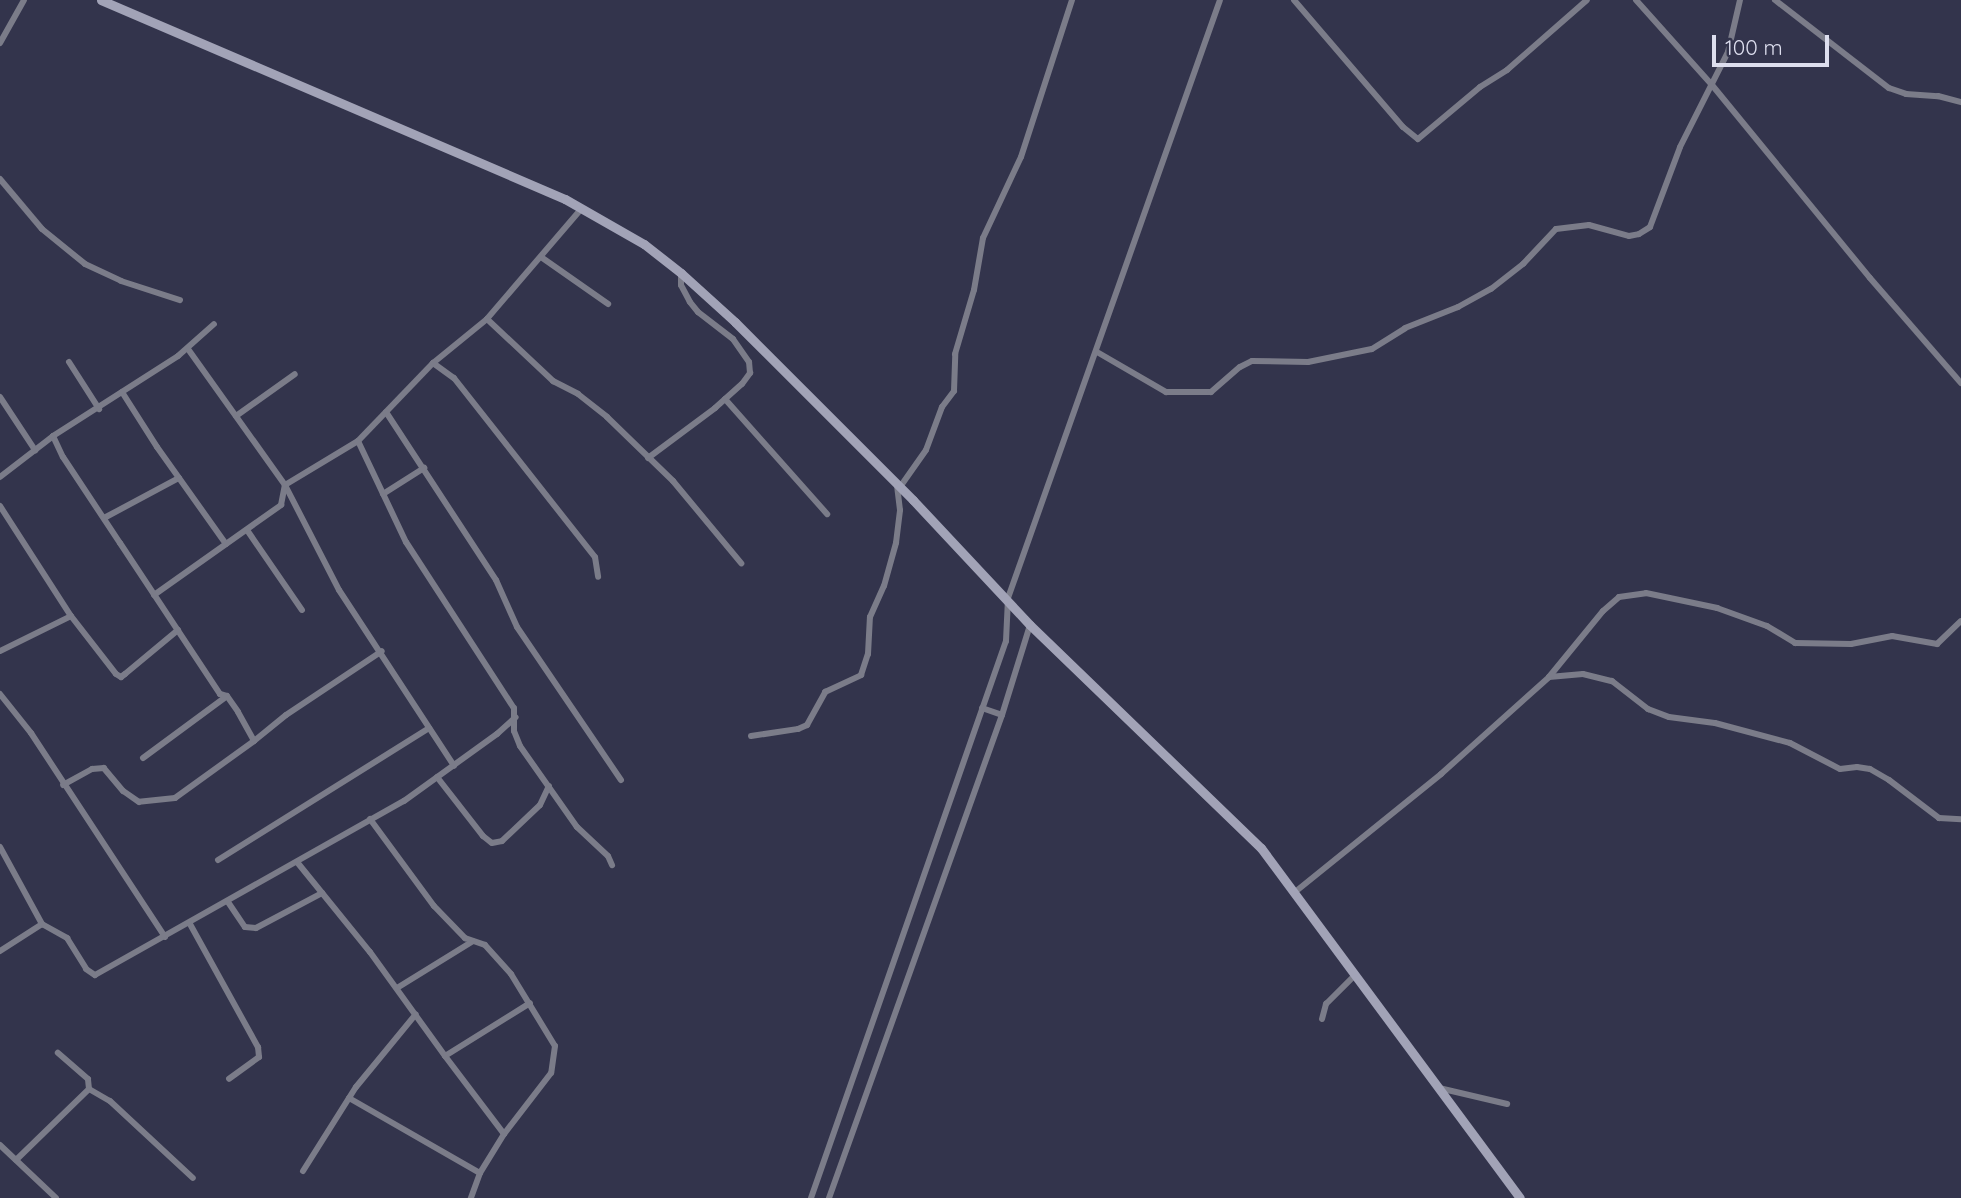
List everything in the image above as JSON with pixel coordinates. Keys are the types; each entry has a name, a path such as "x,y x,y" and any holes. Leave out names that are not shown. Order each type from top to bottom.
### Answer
{"main road":[{"path":"102,0 582,208 644,244 681,273 735,322 913,500 1008,598 1030,625 1238,823 1296,892 1520,1198"}],"street":[{"path":"0,43 24,0"},
{"path":"751,736 799,729 807,725 825,692 861,675 868,654 870,617 884,586 896,543 900,510 898,486 926,450 942,407 954,391 956,354 974,290 983,238 1021,157 1072,0"},
{"path":"811,1198 1006,642 1008,598 1220,0"},
{"path":"1294,0 1403,127 1418,139 1480,87 1507,70 1587,0"},
{"path":"1636,0 1712,85 1870,278 1961,383"},
{"path":"1097,352 1166,391 1211,393 1232,372 1252,361 1308,362 1372,349 1405,328 1458,307 1491,289 1523,264 1556,229 1589,225 1629,236 1639,234 1650,227 1681,147 1728,52 1740,0"},
{"path":"1775,0 1787,6 1889,88 1906,94 1938,96 1961,102"},
{"path":"0,178 42,229 85,264 121,281 180,300"},
{"path":"155,595 281,505 285,485 358,441 433,363 487,319 582,208"},
{"path":"541,257 608,304"},
{"path":"648,458 725,399 747,378 749,362 725,330 698,313 681,285 681,273"},
{"path":"487,319 553,381 592,404 673,481 741,563"},
{"path":"0,477 53,436 99,410 188,349 214,324"},
{"path":"188,349 285,485 323,564 454,766"},
{"path":"69,362 99,410"},
{"path":"433,363 454,378 595,557 598,577"},
{"path":"236,416 295,374"},
{"path":"122,392 226,544"},
{"path":"0,397 34,450"},
{"path":"725,399 827,514"},
{"path":"386,412 496,580 517,626 621,780"},
{"path":"53,436 63,457 220,694 227,696 254,741"},
{"path":"358,441 406,542 514,708 514,731 520,746 577,827 608,856 612,865"},
{"path":"383,494 424,468"},
{"path":"104,518 179,478"},
{"path":"900,510 913,500"},
{"path":"0,506 71,616 121,677 178,630"},
{"path":"247,530 302,610"},
{"path":"1296,892 1441,774 1549,677 1603,611 1619,597 1638,593 1717,608 1767,626 1795,643 1851,644 1892,636 1937,644 1961,621"},
{"path":"0,651 71,616"},
{"path":"829,1198 1002,715 1030,625"},
{"path":"63,785 92,769 104,768 123,791 139,802 175,798 286,715 382,652"},
{"path":"1549,677 1583,674 1612,681 1648,709 1668,717 1714,723 1759,738 1790,743 1840,769 1857,766 1870,769 1939,818 1961,819"},
{"path":"0,694 31,733 165,937"},
{"path":"143,758 227,696"},
{"path":"982,708 1002,715"},
{"path":"0,847 42,924 67,938 86,969 95,975 404,801 516,717"},
{"path":"218,860 429,728"},
{"path":"437,777 492,843 502,841 541,805 549,786"},
{"path":"370,819 434,906 465,938 491,950 530,1003 552,1039 555,1059 551,1073 504,1134 480,1174 471,1198"},
{"path":"297,862 397,988 504,1134"},
{"path":"228,902 245,927 256,928 322,893"},
{"path":"190,923 258,1047 259,1057 229,1079"},
{"path":"0,951 42,924"},
{"path":"397,988 473,941"},
{"path":"1322,1020 1326,1004 1356,974"},
{"path":"445,1056 530,1003"},
{"path":"303,1171 349,1098 416,1014"},
{"path":"58,1053 88,1079 89,1089"},
{"path":"1439,1088 1507,1104"},
{"path":"16,1160 89,1089"},
{"path":"89,1089 110,1101 193,1178"},
{"path":"349,1098 480,1174"},
{"path":"0,1145 56,1198"}]}
